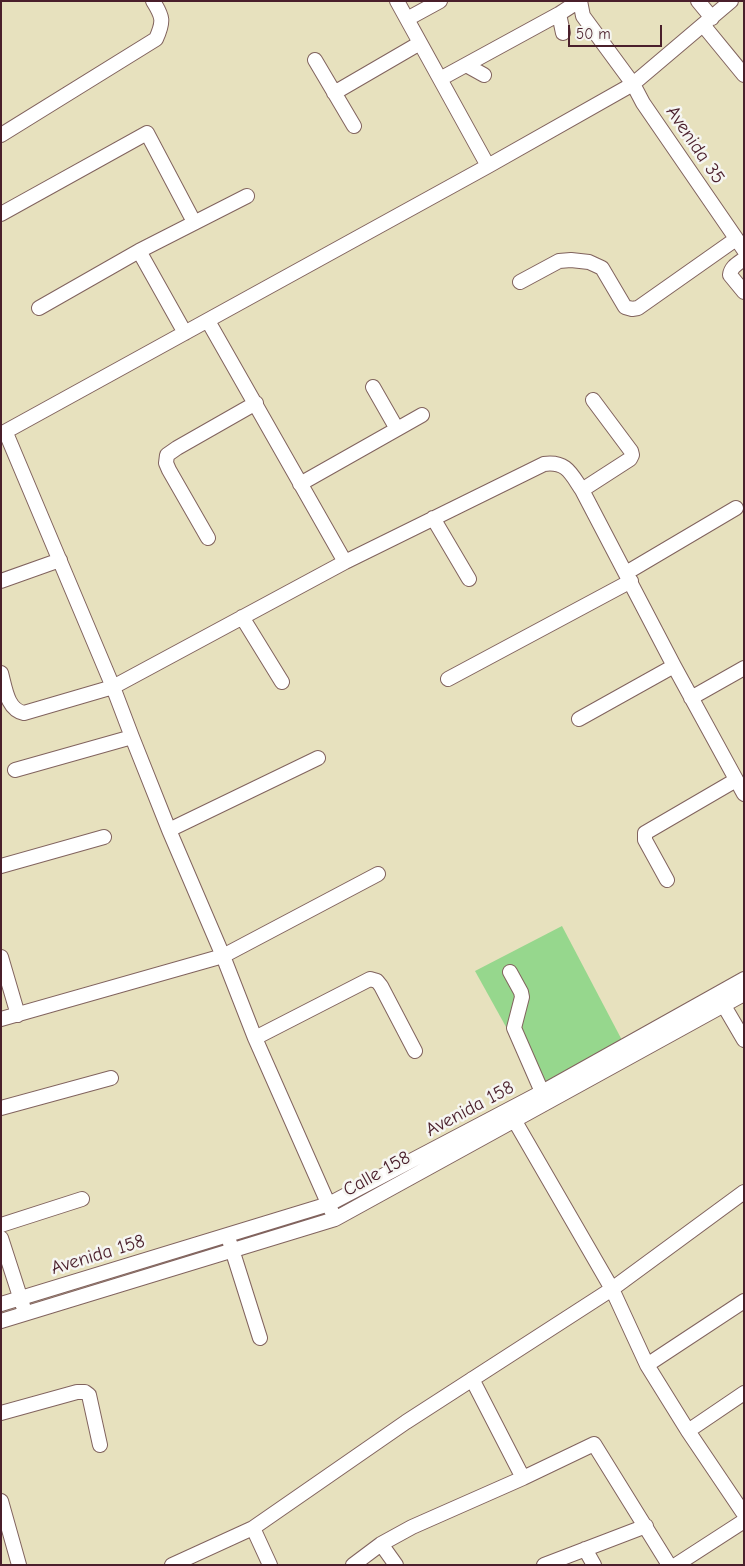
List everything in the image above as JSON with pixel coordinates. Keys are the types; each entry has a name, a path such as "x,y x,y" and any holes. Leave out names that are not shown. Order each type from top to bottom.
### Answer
{"street":[{"path":"1,135 156,39 162,26 161,14 153,1"},
{"path":"397,1 488,166"},
{"path":"407,19 440,1"},
{"path":"440,79 580,1"},
{"name":"Avenida 35","path":"580,1 583,16 633,84 643,103 740,244"},
{"path":"698,1 708,22 744,75"},
{"path":"335,1219 255,1038 223,956 169,830 113,687 4,433 633,84 732,1"},
{"path":"559,14 563,33"},
{"path":"334,93 420,43"},
{"path":"315,60 354,126"},
{"path":"466,65 484,75"},
{"path":"1,214 147,133 194,222"},
{"path":"39,308 139,251 247,196"},
{"path":"520,282 559,261 571,260 594,264 602,268 625,307 638,308 740,244"},
{"path":"139,251 185,333"},
{"path":"744,259 730,270 730,275 744,292"},
{"path":"208,320 345,562"},
{"path":"373,387 397,429"},
{"path":"582,490 630,459 632,455 632,451 593,400"},
{"path":"208,538 169,470 166,463 167,456 177,448 256,403"},
{"path":"300,484 422,415"},
{"path":"1,673 10,703 15,710 24,713 113,687 345,562 544,464 558,463 566,467 582,490 691,698 744,794"},
{"path":"448,679 629,577 736,508"},
{"path":"433,518 469,579"},
{"path":"1,581 60,560"},
{"path":"242,617 282,682"},
{"path":"579,719 674,666"},
{"path":"691,698 744,668"},
{"path":"15,770 132,737"},
{"path":"169,830 318,758"},
{"path":"667,880 645,840 645,833 736,780"},
{"path":"1,866 104,837"},
{"path":"1,1019 223,956 378,874"},
{"path":"1,957 18,1014"},
{"path":"510,972 522,997 514,1028 542,1092"},
{"path":"255,1038 370,979 377,981 381,986 415,1050"},
{"name":"Avenida 158","path":"1,1304 329,1204 511,1115 542,1092 720,999 744,979"},
{"name":"Calle 158","path":"1,1321 335,1219 511,1115 720,999 744,994"},
{"path":"720,999 744,1040"},
{"path":"1,1108 111,1078"},
{"path":"511,1115 612,1289 647,1365 688,1431 744,1514"},
{"path":"172,1565 253,1528 472,1379 612,1289 744,1192"},
{"path":"1,1225 82,1199"},
{"path":"228,1235 260,1338"},
{"path":"1,1238 25,1314"},
{"path":"647,1365 744,1301"},
{"path":"472,1379 523,1478"},
{"path":"1,1413 77,1392 84,1392 89,1395 100,1445"},
{"path":"688,1431 744,1393"},
{"path":"353,1565 381,1544 412,1527 594,1444 670,1565"},
{"path":"1,1500 19,1565"},
{"path":"676,1565 744,1521"},
{"path":"544,1565 646,1526"},
{"path":"253,1528 270,1565"},
{"path":"381,1544 396,1565"},
{"path":"585,1550 594,1565"}],"green space":[{"path":"562,926 624,1044 541,1090 475,971"}]}
